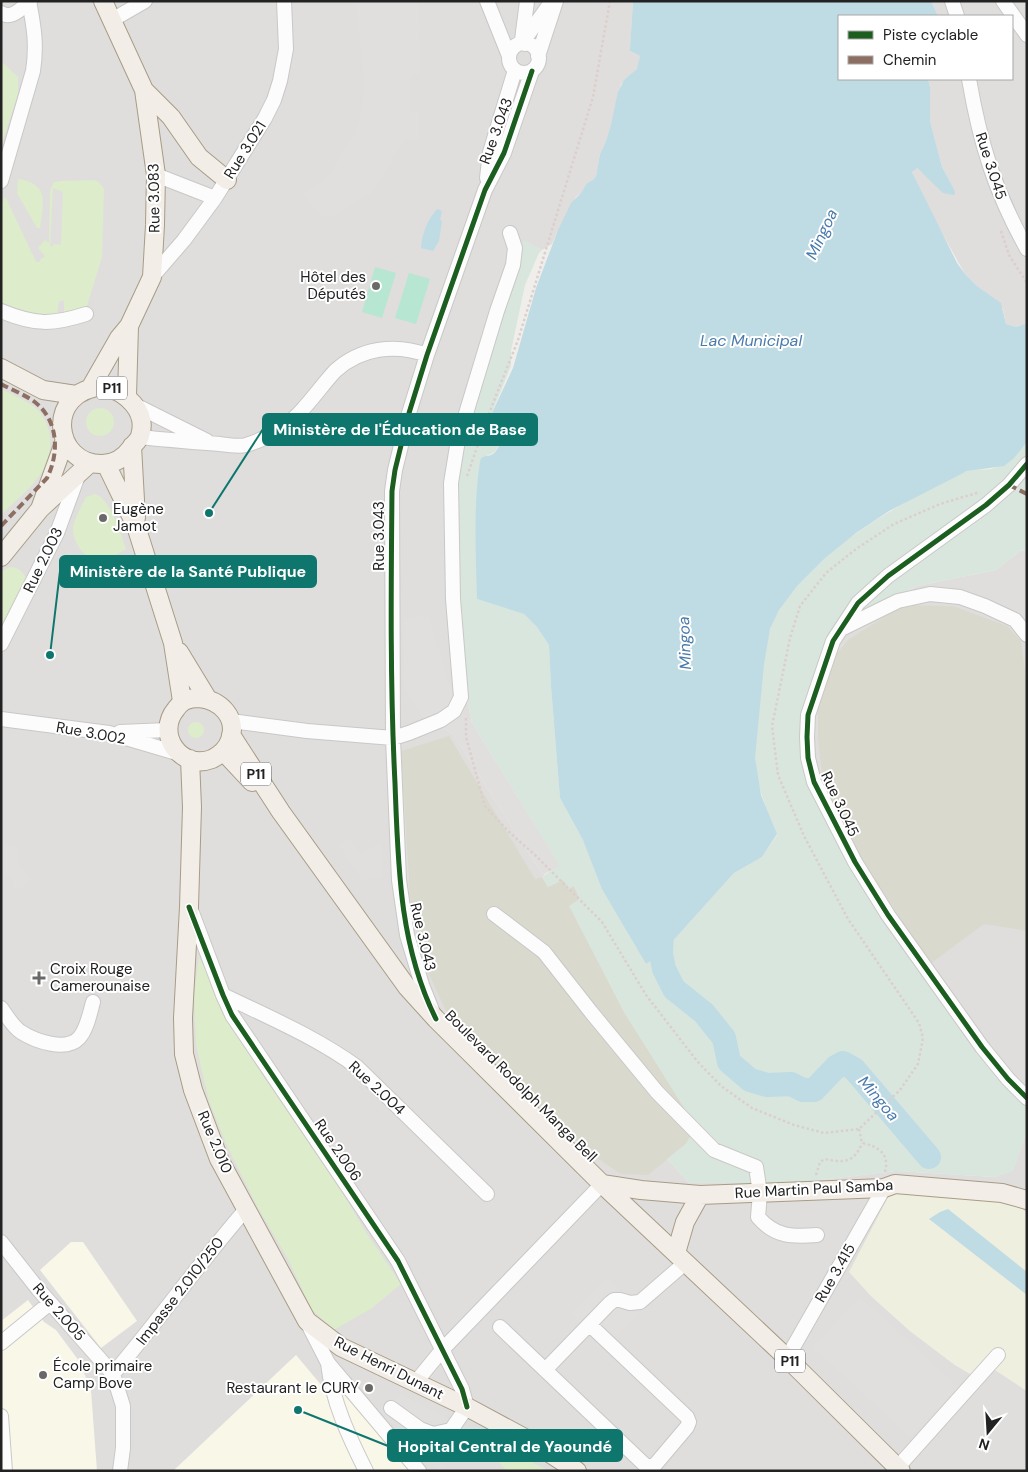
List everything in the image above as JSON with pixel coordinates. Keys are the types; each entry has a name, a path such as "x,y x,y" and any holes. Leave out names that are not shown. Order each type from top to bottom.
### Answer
{"main road":[{"name":"Rue 3.083","path":"92,387 119,338 129,326 152,277 156,175 144,90 103,1"},
{"path":"144,90 171,117 200,157 227,180"},
{"path":"129,326 131,401"},
{"name":"P11","path":"1,368 43,390 76,395"},
{"name":"P11","path":"136,526 92,467 71,450 65,440 62,429 62,417 67,405 76,395 92,387 104,386 117,389 131,401 141,422 136,442 136,526 173,643 182,701"},
{"name":"P11","path":"43,390 62,417"},
{"path":"40,509 65,440"},
{"path":"1,557 40,509 92,467 117,461 126,455 136,442"},
{"name":"P11","path":"173,643 206,698 222,706 231,728 281,812"},
{"path":"206,698 182,701 172,714 168,730 171,743 185,757 199,761 216,756"},
{"name":"P11","path":"216,756 227,746 231,728"},
{"path":"192,807 216,756"},
{"path":"216,756 281,812"},
{"name":"Rue 2.010","path":"185,757 192,807 190,906 183,1018 184,1054 193,1090 220,1159 307,1321"},
{"name":"Boulevard Rodolph Manga Bell","path":"281,812 407,987 436,1020 602,1184 787,1358 899,1469"},
{"name":"Rue Martin Paul Samba","path":"602,1184 641,1190 700,1195 883,1188 895,1184 1002,1193 1027,1200"},
{"path":"681,1258 686,1222 700,1195"},
{"name":"Rue Henri Dunant","path":"307,1321 342,1347 467,1407 534,1443 577,1471"}],"street":[{"path":"112,20 145,1"},
{"name":"Rue 3.021","path":"152,277 184,240 215,198 265,118 274,100 286,50 284,1"},
{"path":"487,1 499,31 518,47 534,48 538,56"},
{"path":"518,47 527,1"},
{"path":"552,1 509,61 515,70 526,73 536,67 556,1"},
{"path":"952,1 957,15"},
{"path":"1003,1 1013,15"},
{"path":"1,13 11,16 30,2 36,35 33,71 1,181"},
{"path":"1013,15 1027,35"},
{"name":"Rue 3.043","path":"485,190 490,152 515,70"},
{"name":"Rue 3.043","path":"436,1020 422,985 406,926 399,880 393,738 392,491 404,432 427,354 485,190 504,153 532,71"},
{"name":"Rue 3.045","path":"969,80 982,144 998,193 1027,249"},
{"path":"156,175 215,198"},
{"path":"231,728 307,731 393,738 441,720 454,711 461,697 453,599 451,483 458,440 513,265 515,248 510,233"},
{"path":"1,310 35,322 61,322 86,314"},
{"path":"136,442 244,446 268,436 283,426 302,410 334,372 360,354 394,348 427,354"},
{"path":"131,401 212,444"},
{"name":"Rue 3.045","path":"1027,464 986,505 888,576 858,602 833,641 808,715 808,758 814,782 855,862 888,915 982,1047 1008,1079 1027,1098"},
{"name":"Rue 2.003","path":"1,644 92,467"},
{"path":"840,629 898,600 930,594 960,597 985,606 1015,620 1027,635"},
{"name":"Rue 3.002","path":"1,719 109,733 185,757"},
{"path":"109,733 168,730"},
{"name":"Rue 2.006","path":"190,906 232,1015 398,1261 462,1389 467,1407"},
{"path":"494,914 544,952 656,1092 714,1150 756,1168 760,1193 758,1217 766,1226 782,1234 797,1236 816,1235"},
{"name":"Rue 2.004","path":"223,994 338,1053 357,1067 487,1194"},
{"path":"1,1008 20,1032 43,1042 63,1045 73,1043 80,1037 93,1002"},
{"path":"415,1383 442,1350 602,1184"},
{"name":"Rue 3.415","path":"787,1358 883,1188"},
{"name":"Impasse 2.010/250","path":"113,1374 151,1329 216,1243 247,1208"},
{"name":"Rue 2.005","path":"1,1242 50,1303 113,1374 123,1406 123,1448 120,1471"},
{"path":"545,1370 614,1300 636,1304 640,1302 681,1258"},
{"path":"1,1343 50,1303"},
{"name":"Rue 2.010","path":"307,1321 328,1363 419,1471"},
{"path":"500,1327 646,1466 654,1466 687,1427 689,1422 687,1416 590,1325"},
{"path":"899,1469 998,1355"},
{"path":"328,1363 331,1384 338,1407 366,1471"},
{"path":"391,1408 420,1429 432,1434 451,1430 467,1407"},
{"path":"1,1416 5,1471"}],"path":[{"path":"464,482 518,340 592,97 610,1"},
{"path":"466,718 466,737 485,806 509,832 535,855 602,922 646,995 697,1061 721,1086 752,1108 794,1125 824,1133 859,1129 900,1090 918,1064 923,1038 919,1023 848,918 804,836 778,775 772,726 790,638 800,606 826,573 856,549 894,524 940,504 982,491"},
{"path":"818,1190 816,1174 820,1162 825,1159 838,1162 848,1160 857,1154 862,1143 859,1129"},
{"path":"862,1143 870,1144 883,1153 887,1163 883,1188"}],"shaded area":[{"path":"1,1 633,1 630,51 640,56 639,63 637,69 621,84 606,141 600,154 596,176 587,183 576,197 552,244 542,250 524,241 499,310 467,700 472,723 457,709 422,715 453,734 542,874 546,873 542,877 570,906 624,1012 697,1127 667,1159 689,1183 795,1183 896,1171 995,1177 1013,1170 1027,1131 1027,1213 1002,1193 935,1188 870,1295 910,1331 955,1365 974,1376 989,1366 1027,1391 1027,1471 1,1471"},
{"path":"356,1 419,1 420,74 409,76 409,112 419,112 419,138 405,140 371,193 324,220 302,193 326,180 355,132 362,108 364,81"},
{"path":"931,1 1027,1 1027,325 1023,324 1016,327 1006,324 1003,309 995,299 977,286 965,274 937,224 912,172 916,167 922,173 954,189 942,167 930,121 928,80 1013,80 1013,15 938,15"},
{"path":"53,188 63,192 61,245 54,244 52,247 50,246"},
{"path":"524,240 542,250 525,285 511,351 511,366 491,415 497,427 500,440 496,450 484,456 477,599 524,614 537,627 549,645 560,798 583,840 628,933 646,964 661,954 734,873 762,857 777,835 760,788 755,752 766,645 771,627 783,604 799,583 819,562 866,526 959,474 972,470 991,469 1002,465 1027,442 1027,550 1020,551 996,570 917,586 884,603 831,646 805,760 878,898 1027,1097 1027,1131 1013,1171 995,1177 896,1171 795,1183 689,1183 667,1159 686,1144 696,1127 624,1012 569,906 580,899 574,886 569,889 563,880 548,887 542,877 559,865 472,723 467,700 457,601 455,485 462,444 499,310"},
{"path":"1027,550 1027,1097 878,898 805,760 831,646 884,603 917,586 996,570 1020,551"},
{"path":"903,605 953,606 1007,626 1021,641 1027,686 1027,931 984,924 930,964 850,841 822,775 818,738 818,699 829,663 848,640"},
{"path":"428,616 457,709 472,723 560,866 546,873 542,874 453,734 422,715 404,689 403,619"},
{"path":"449,736 535,879 542,877 548,887 564,879 574,886 580,899 570,906 624,1012 697,1127 686,1144 648,1175 621,1174 597,1158 531,1102 477,1050 445,1009 424,963 410,896 401,751"},
{"path":"349,839 360,855 380,843 382,846 383,877 362,880 339,844"},
{"path":"1,845 17,846 17,862 31,882 14,889 10,874 1,877"},
{"path":"71,1242 83,1242 137,1321 101,1348 40,1270"},
{"path":"607,1278 640,1311 605,1347 571,1314"},
{"path":"860,1297 958,1387 910,1437 813,1347"},
{"name":"École primaire Camp Bove","path":"28,1300 44,1322 56,1330 79,1361 91,1390 97,1471 1,1471 1,1321"},
{"path":"296,1355 322,1386 340,1388 410,1471 173,1471"},
{"path":"401,1395 459,1424 451,1440 458,1452 438,1471 383,1414"}],"green space":[{"path":"1,61 18,77 18,95 1,146"},
{"path":"18,179 28,181 40,190 43,202 40,228 37,228 17,193"},
{"path":"94,180 99,182 104,189 102,257 86,309 64,314 64,300 59,302 57,314 51,313 47,317 1,309 1,205 4,198 6,198 36,262 40,262 45,256 38,248 45,240 49,243 50,190 54,182"},
{"path":"375,267 396,273 382,318 362,312"},
{"path":"409,273 430,279 416,324 395,318"},
{"path":"1,389 25,401 43,416 49,430 50,451 42,472 27,490 1,515"},
{"path":"100,408 110,412 114,422 110,432 100,436 90,432 86,422 90,412"},
{"path":"95,494 101,497 111,510 126,549 114,556 102,559 91,558 85,554 80,549 73,533 74,522 86,497"},
{"path":"9,567 19,570 26,578 1,630 1,572"},
{"path":"196,722 202,724 204,730 202,736 196,738 190,736 188,730 190,724"},
{"path":"199,957 239,1038 317,1149 365,1231 401,1284 372,1308 334,1330 312,1310 288,1259 257,1206 227,1146 209,1101 196,1045 194,996"},
{"path":"895,1184 1002,1193 1027,1213 1027,1272 948,1210 1027,1295 1027,1391 989,1366 974,1376 955,1365 910,1331 870,1295 849,1272"},
{"path":"482,1436 547,1471 507,1471 493,1456 487,1461 479,1453 476,1445"}],"water":[{"name":"Lac Municipal","path":"633,1 931,1 938,15 838,15 838,80 928,80 930,121 942,167 955,194 943,193 917,168 912,172 957,263 965,274 977,286 1001,303 1006,324 1016,327 1024,324 1027,325 1027,442 1014,458 1004,466 967,471 889,511 856,533 825,558 797,586 779,610 770,629 764,664 755,758 761,795 777,834 762,857 734,873 661,954 646,964 602,889 583,840 560,798 549,645 537,627 524,614 477,599 476,547 476,496 480,462 481,458 492,455 497,450 500,440 500,435 491,415 513,368 536,288 558,230 571,203 581,193 587,183 596,176 600,154 611,124 618,92 624,80 637,69 640,56 630,51"},
{"path":"437,209 442,211 440,220 442,221 439,241 433,251 421,248 426,227"},
{"path":"948,1209 1027,1272 1027,1295 929,1219"}],"waterway":[{"name":"Mingoa","path":"662,923 661,954 664,969 674,989 704,1013 724,1038 729,1062 750,1080 767,1085 791,1084 803,1090 814,1090 836,1067 843,1063 854,1069 929,1157"}],"marked path":[{"path":"1,384 32,400 44,411 53,429 55,439 54,459 47,478 1,526"},
{"path":"1009,485 1027,494"}],"cycle path":[{"path":"436,1019 414,962 403,904 400,874 392,710 392,491 395,470 409,413 427,355 485,190 504,153 532,71"},
{"path":"1027,464 1009,485 986,505 888,576 858,603 833,641 808,715 807,737 808,758 814,782 855,862 888,915 982,1047 1008,1079 1027,1098"},
{"path":"189,907 232,1015 398,1261 462,1389 467,1407"}],"place":[{"name":"Hôtel des Députés","path":"376,286"},
{"name":"Ministère de l'Éducation de Base","path":"209,513"},
{"name":"Eugène Jamot","path":"103,518"},
{"name":"Ministère de la Santé Publique","path":"50,655"},
{"name":"Croix Rouge Camerounaise","path":"39,978"},
{"name":"École primaire Camp Bove","path":"43,1375"},
{"name":"Restaurant le CURY","path":"369,1388"},
{"name":"Hopital Central de Yaoundé","path":"298,1410"}]}
